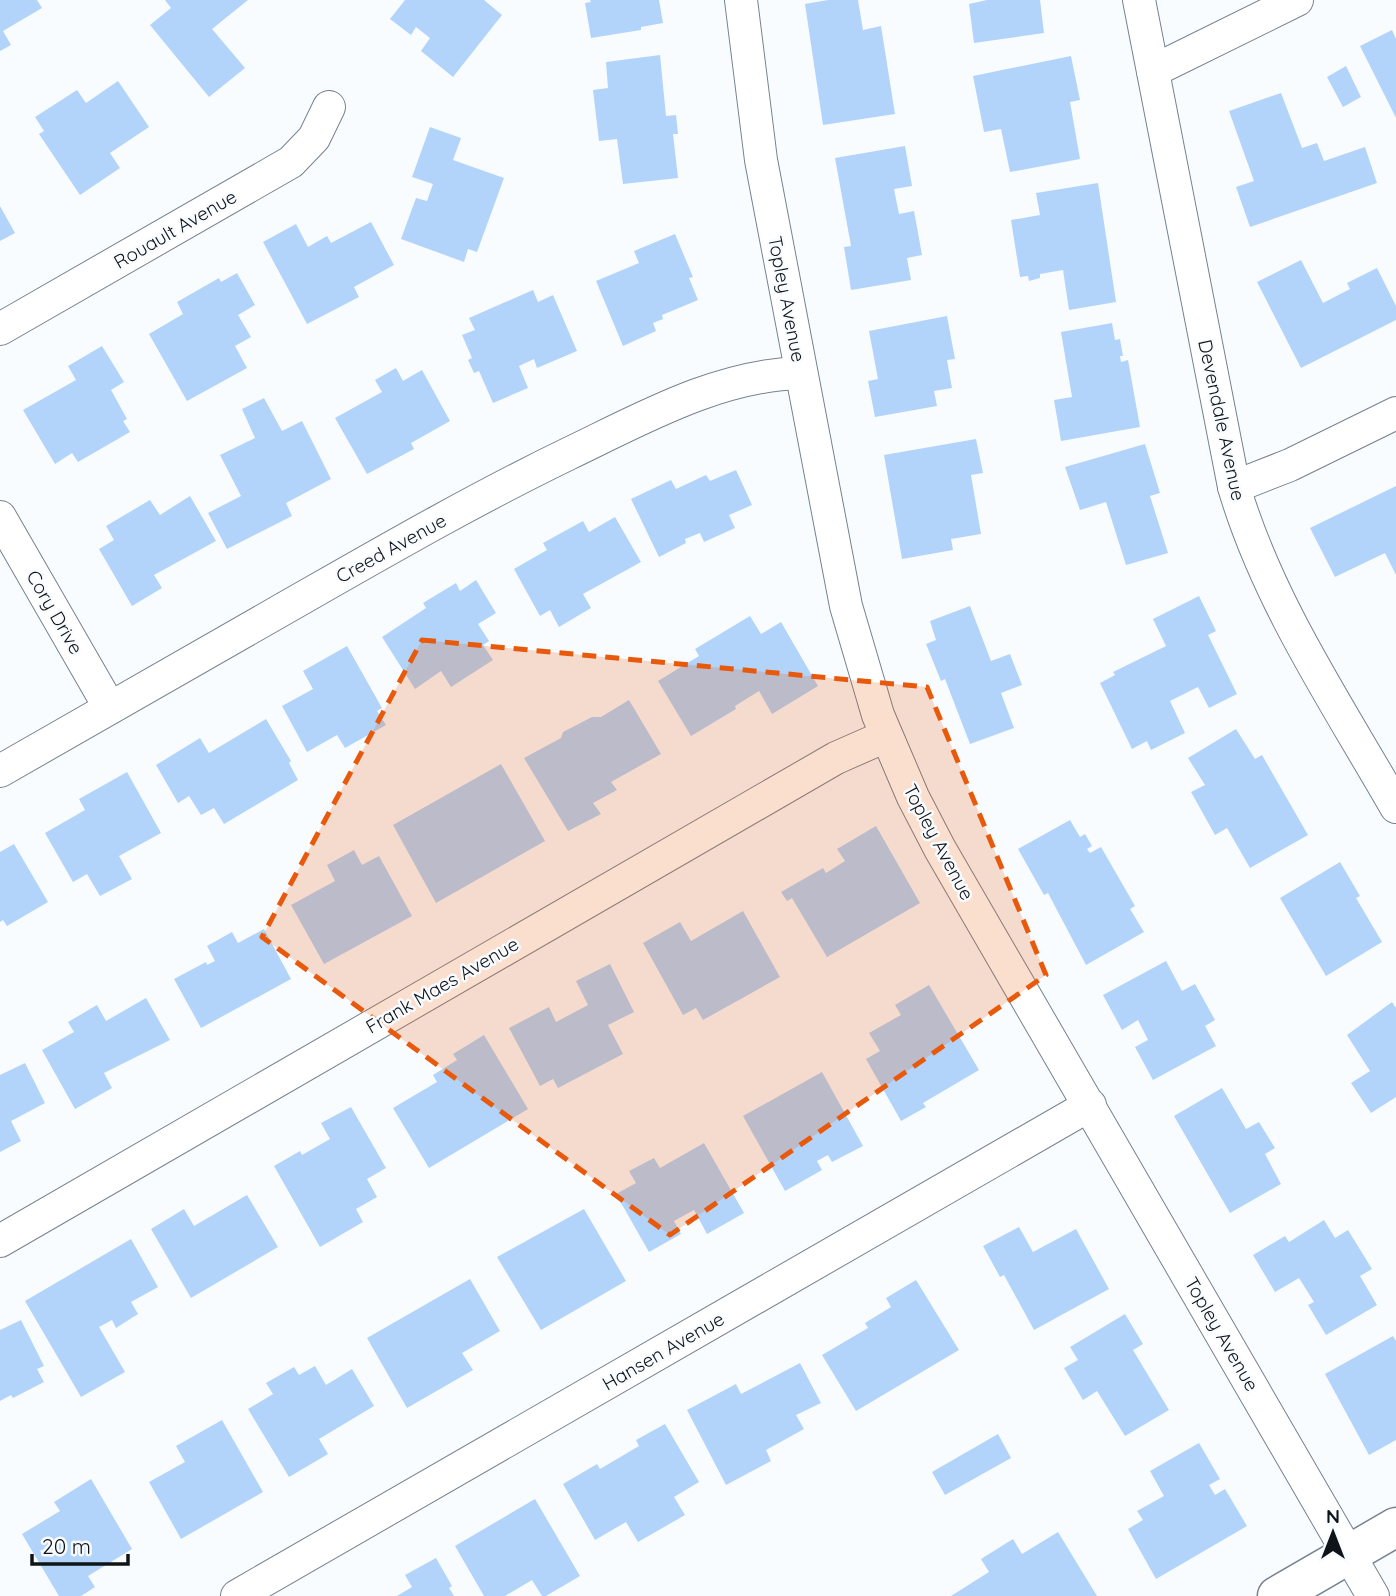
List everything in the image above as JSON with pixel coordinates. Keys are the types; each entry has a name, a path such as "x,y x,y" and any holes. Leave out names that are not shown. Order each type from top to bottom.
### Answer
{"street":[{"name":"Topley Avenue","path":"741,0 761,160 846,606 886,736 940,849 1373,1596"},
{"name":"Devendale Avenue","path":"1139,0 1234,487 1252,540 1278,598 1396,807"},
{"path":"1153,71 1297,0"},
{"name":"Rouault Avenue","path":"0,329 291,162 314,138 329,107"},
{"name":"Creed Avenue","path":"0,771 438,520 527,474 716,388 759,376 801,373"},
{"path":"1234,487 1290,465 1396,412"},
{"name":"Cory Drive","path":"0,517 110,708"},
{"name":"Frank Maes Avenue","path":"0,1241 836,758 886,736"},
{"name":"Hansen Avenue","path":"237,1596 1090,1105"},
{"path":"1277,1596 1396,1527"}],"highlighted area":[{"path":"422,640 927,687 1046,975 670,1235 262,937"}],"building":[{"path":"0,0 37,0 42,8 3,31 11,45 0,51"},
{"path":"165,0 248,0 212,29 245,68 209,97 150,25 171,8"},
{"path":"405,0 484,0 502,15 453,77 421,51 430,38 416,27 411,35 390,19"},
{"path":"590,0 659,0 663,23 641,27 641,30 591,38 585,3 591,2"},
{"path":"828,0 858,0 863,30 881,26 895,114 823,125 805,4"},
{"path":"987,0 1040,0 1044,33 974,43 969,4"},
{"path":"1392,30 1396,39 1396,118 1360,46"},
{"path":"660,55 666,116 676,115 678,134 673,134 678,178 623,184 617,139 599,141 593,90 608,88 606,62"},
{"path":"1071,56 1080,100 1070,102 1080,159 1010,172 1001,129 984,132 973,76"},
{"path":"1346,66 1361,97 1343,107 1327,77"},
{"path":"118,81 149,127 110,153 120,168 80,195 39,134 44,131 35,117 77,90 86,103"},
{"path":"1281,93 1302,148 1317,143 1324,161 1365,147 1377,183 1250,227 1236,187 1254,181 1229,111"},
{"path":"430,127 461,138 453,160 504,178 477,252 468,249 464,262 401,239 416,198 427,201 433,184 412,177"},
{"path":"905,146 912,186 894,189 899,214 914,211 922,255 907,258 911,280 851,290 844,247 851,246 835,158"},
{"path":"1098,183 1116,302 1069,310 1063,270 1040,274 1040,278 1029,281 1028,276 1020,277 1011,220 1040,215 1036,193"},
{"path":"0,206 15,233 0,241"},
{"path":"371,222 394,265 354,287 359,297 307,324 263,242 296,224 308,247 327,236 331,243"},
{"path":"675,234 693,277 689,278 698,300 662,315 663,319 653,323 656,331 623,346 596,281 639,263 634,251"},
{"path":"1301,260 1323,303 1350,289 1347,283 1377,268 1396,306 1396,320 1301,368 1257,282"},
{"path":"237,273 255,305 238,315 251,337 235,346 247,368 187,401 149,334 183,314 177,302 219,278 221,282"},
{"path":"533,290 538,302 553,295 577,351 537,368 534,359 519,366 528,388 493,403 479,371 474,373 468,360 472,358 462,335 475,330 469,318"},
{"path":"947,316 955,359 947,360 952,388 934,391 937,406 875,417 868,381 878,379 869,331"},
{"path":"1112,323 1115,340 1120,339 1123,356 1120,356 1121,362 1128,360 1140,427 1061,441 1054,400 1072,397 1061,332"},
{"path":"102,346 124,382 111,390 127,419 123,421 130,432 78,462 72,453 55,464 23,410 76,380 68,366"},
{"path":"396,368 403,381 422,370 450,421 411,443 414,449 367,474 335,418 382,392 375,380"},
{"path":"264,398 282,431 302,421 331,479 286,503 292,516 227,549 208,513 241,496 220,455 255,438 242,409"},
{"path":"976,439 983,473 971,475 981,534 951,539 953,550 902,559 884,455"},
{"path":"1145,444 1160,493 1150,496 1168,553 1126,565 1106,502 1080,510 1065,467"},
{"path":"736,470 752,505 729,515 735,528 704,542 700,533 685,539 686,543 659,557 631,499 671,480 676,489 706,475 710,481"},
{"path":"1396,486 1396,575 1385,553 1335,577 1310,528"},
{"path":"190,496 216,541 154,575 162,588 132,606 99,549 114,540 106,526 150,500 160,515"},
{"path":"615,517 641,562 583,594 591,608 559,627 550,610 540,616 514,569 547,550 543,543 583,521 589,532"},
{"path":"476,580 496,613 478,624 489,641 483,645 493,660 451,687 441,671 415,689 382,637 426,608 423,603 456,583 460,591"},
{"path":"1199,596 1216,631 1208,635 1237,694 1209,708 1198,687 1170,701 1185,733 1151,750 1147,741 1132,749 1100,683 1115,675 1113,672 1166,646 1153,619"},
{"path":"970,606 991,661 1010,654 1022,685 1001,693 1014,728 970,744 945,679 941,681 926,644 936,640 930,621"},
{"path":"750,616 761,634 781,622 818,686 772,714 759,691 735,706 736,709 691,736 658,681 699,656 695,649"},
{"path":"347,646 382,708 377,711 386,725 345,748 337,735 307,752 282,706 313,689 303,671"},
{"path":"629,700 661,754 611,782 617,790 593,803 601,814 568,831 524,758 561,738 563,732 592,717 601,717"},
{"path":"266,719 291,761 289,763 298,780 224,824 214,808 201,815 189,796 178,803 156,765 200,738 209,753"},
{"path":"1236,729 1255,759 1262,755 1308,835 1250,868 1227,828 1215,835 1191,792 1205,785 1188,758"},
{"path":"501,764 545,841 436,903 393,825"},
{"path":"127,772 161,833 119,856 132,879 100,896 87,874 73,882 45,833 85,810 79,799"},
{"path":"1070,820 1080,837 1085,834 1092,846 1087,849 1090,853 1101,847 1135,906 1130,909 1144,932 1086,965 1048,893 1044,895 1018,849"},
{"path":"876,826 920,903 827,957 792,898 787,901 781,892 823,868 826,873 845,861 837,849"},
{"path":"14,844 48,902 7,926 3,920 0,922 0,852"},
{"path":"354,850 362,865 379,856 412,916 324,964 291,905 335,881 327,865"},
{"path":"1340,862 1360,896 1356,898 1382,942 1326,976 1280,898"},
{"path":"743,911 780,977 703,1020 696,1008 683,1015 643,943 680,922 691,941"},
{"path":"264,929 291,979 201,1028 174,979 206,962 207,965 215,961 207,946 232,932 238,943"},
{"path":"1166,961 1182,991 1195,984 1215,1020 1205,1026 1216,1046 1153,1080 1135,1047 1148,1040 1138,1020 1122,1030 1103,995"},
{"path":"610,964 634,1012 608,1025 623,1054 558,1088 553,1079 540,1086 509,1028 549,1007 556,1022 588,1005 576,981"},
{"path":"929,985 979,1070 923,1103 926,1107 901,1121 866,1059 880,1051 869,1033 901,1015 895,1005"},
{"path":"146,998 170,1040 104,1073 112,1088 75,1109 42,1050 74,1032 68,1022 97,1005 106,1021"},
{"path":"1392,1002 1396,1008 1396,1097 1371,1113 1351,1083 1370,1071 1347,1035"},
{"path":"484,1035 528,1109 429,1168 393,1108 437,1082 433,1075 457,1060 453,1054"},
{"path":"25,1063 45,1103 11,1121 21,1141 0,1152 0,1075"},
{"path":"822,1072 863,1146 832,1162 828,1155 817,1161 822,1170 785,1191 743,1116"},
{"path":"1222,1088 1246,1129 1259,1122 1275,1148 1265,1154 1281,1184 1230,1213 1174,1116"},
{"path":"351,1107 386,1168 367,1179 377,1197 356,1209 363,1222 320,1247 274,1166 300,1151 302,1155 330,1139 321,1123"},
{"path":"704,1143 744,1213 707,1234 694,1210 674,1221 681,1234 649,1252 616,1194 636,1183 629,1171 654,1158 660,1168"},
{"path":"247,1195 278,1247 191,1298 151,1229 184,1209 194,1226"},
{"path":"584,1209 626,1281 541,1330 497,1257"},
{"path":"1324,1220 1335,1238 1348,1230 1372,1269 1360,1276 1377,1305 1326,1335 1308,1305 1314,1302 1299,1278 1275,1292 1253,1255 1285,1236 1289,1242"},
{"path":"1019,1227 1033,1252 1076,1229 1109,1289 1034,1330 1004,1275 1000,1277 983,1246"},
{"path":"131,1239 158,1287 131,1302 138,1314 116,1328 112,1320 99,1327 125,1372 81,1397 25,1301"},
{"path":"470,1279 500,1331 462,1353 473,1370 407,1408 367,1338"},
{"path":"916,1280 959,1350 856,1411 822,1355 868,1328 865,1323 891,1307 886,1298"},
{"path":"1125,1314 1143,1344 1133,1350 1169,1410 1125,1436 1097,1391 1083,1400 1064,1368 1078,1360 1070,1347"},
{"path":"21,1320 44,1366 37,1369 44,1382 13,1398 11,1395 0,1401 0,1330"},
{"path":"1393,1336 1396,1341 1396,1440 1369,1455 1325,1374"},
{"path":"800,1363 821,1403 796,1415 804,1429 766,1450 771,1461 726,1485 687,1410 736,1384 741,1394"},
{"path":"315,1366 326,1385 352,1369 374,1406 319,1439 328,1454 289,1477 248,1409 273,1394 266,1383 294,1367 299,1375"},
{"path":"222,1420 263,1492 181,1539 149,1482 185,1462 176,1446"},
{"path":"665,1424 699,1482 674,1497 685,1515 638,1542 626,1522 595,1540 563,1484 597,1464 600,1469 639,1446 636,1440"},
{"path":"998,1434 1011,1458 945,1495 932,1472"},
{"path":"1199,1443 1220,1479 1209,1485 1215,1495 1225,1489 1247,1526 1156,1579 1128,1529 1143,1520 1137,1511 1164,1496 1150,1471"},
{"path":"91,1479 132,1549 88,1576 95,1587 81,1596 59,1596 22,1534 60,1511 54,1502"},
{"path":"535,1499 580,1576 546,1596 542,1596 532,1580 505,1596 484,1596 455,1546"},
{"path":"1058,1532 1097,1596 951,1596 989,1572 981,1559 1013,1539 1022,1554"},
{"path":"436,1558 452,1586 449,1588 454,1596 397,1596 412,1587 405,1575"}]}
